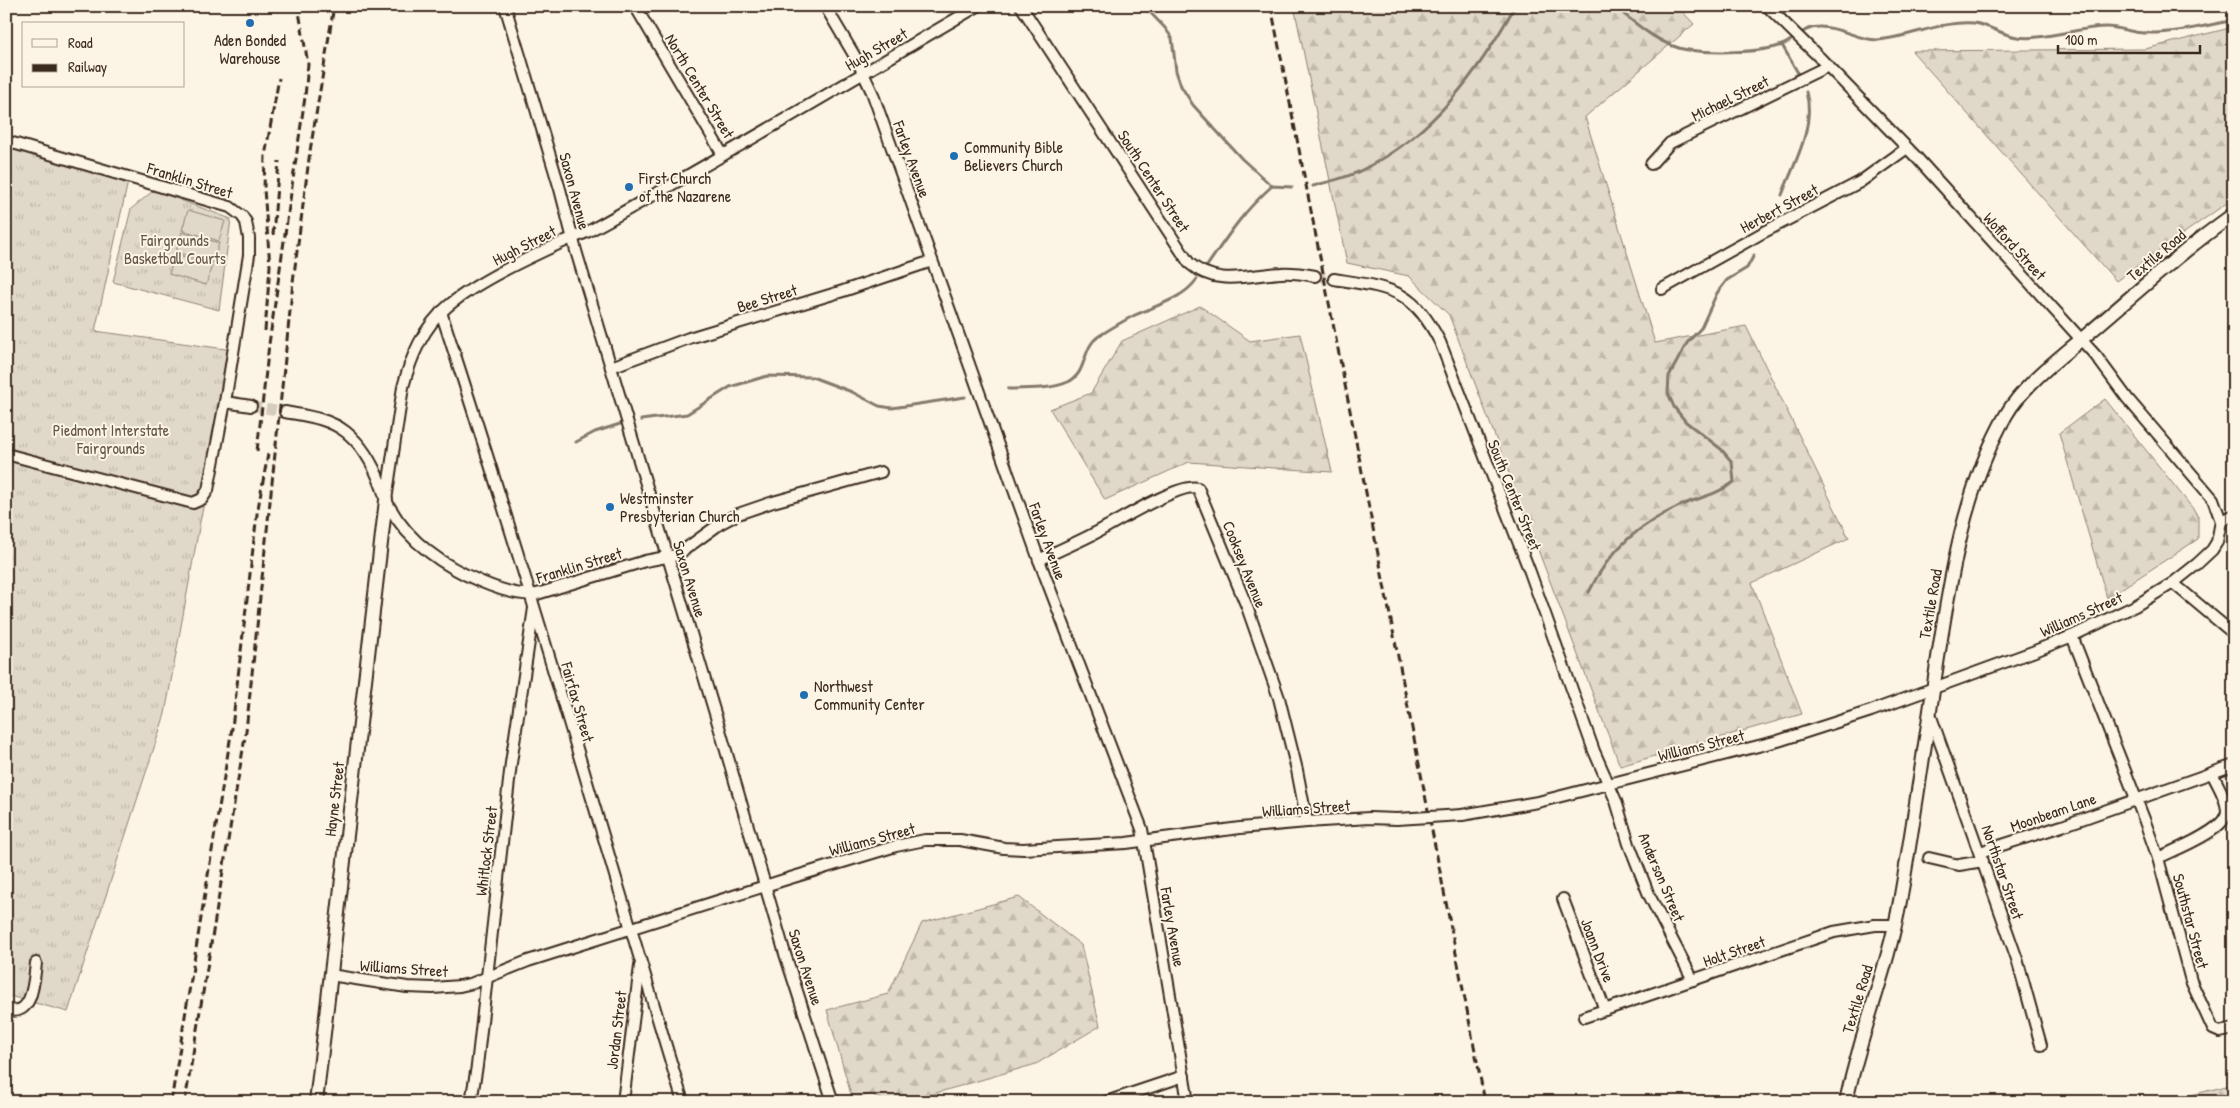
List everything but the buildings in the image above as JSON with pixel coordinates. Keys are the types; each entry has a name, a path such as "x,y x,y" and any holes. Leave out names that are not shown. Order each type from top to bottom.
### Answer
{"street":[{"name":"Saxon Avenue","path":"506,6 785,954 833,1102"},
{"name":"North Center Street","path":"635,6 723,156"},
{"name":"Farley Avenue","path":"825,6 864,73 1039,560 1142,829 1188,1102"},
{"name":"Hugh Street","path":"386,500 407,370 422,337 441,312 459,297 528,258 590,231 723,156 978,6"},
{"name":"South Center Street","path":"1021,6 1189,263 1202,272 1222,278 1282,273 1315,276"},
{"name":"Wofford Street","path":"1767,6 1907,148 2082,339 2128,398 2213,499 2221,521"},
{"name":"Michael Street","path":"1651,164 1670,143 1828,66"},
{"name":"Franklin Street","path":"6,141 230,207 242,216 248,229 249,255 225,402 208,490 202,499 193,503 6,454"},
{"name":"Herbert Street","path":"1662,289 1764,232 1860,182 1907,148"},
{"name":"Textile Road","path":"1846,1102 1895,925 1954,561 1974,493 1990,448 2014,403 2042,374 2171,262 2234,214"},
{"name":"Bee Street","path":"611,367 689,338 843,291 932,261"},
{"name":"South Center Street","path":"1334,279 1369,284 1397,293 1422,311 1432,326 1447,359 1530,572 1594,751 1608,784"},
{"name":"Fairfax Street","path":"441,312 533,600 683,1102"},
{"path":"225,402 251,406"},
{"name":"Franklin Street","path":"285,412 325,420 346,432 367,457 386,500 400,523 414,538 443,562 487,584 533,600 589,576 681,553 721,523 738,514 773,502 881,472"},
{"name":"Cooksey Avenue","path":"1039,560 1102,530 1135,510 1187,487 1198,488 1247,607 1279,698 1298,770 1307,822"},
{"name":"Hayne Street","path":"316,1102 386,500"},
{"path":"2221,521 2234,515"},
{"name":"Williams Street","path":"330,975 381,984 433,988 460,986 473,983 486,976 528,961 766,886 896,846 925,840 960,840 1014,849 1144,841 1240,828 1307,822 1369,818 1397,820 1462,815 1538,802 1778,742 1933,688 2072,636 2135,606 2173,583 2212,550 2220,532 2221,521"},
{"path":"2173,583 2234,634"},
{"name":"Whitlock Street","path":"471,1102 511,764 533,600"},
{"name":"Southstar Street","path":"2072,636 2158,858 2183,958 2200,1004 2213,1029 2220,1032 2234,1029"},
{"name":"Northstar Street","path":"1929,713 2017,959 2041,1044"},
{"path":"2136,800 2234,765"},
{"path":"2158,858 2204,836 2226,817 2225,801 2212,773"},
{"name":"Anderson Street","path":"1608,784 1649,895 1693,980"},
{"name":"Moonbeam Lane","path":"1929,858 1959,865 2136,800"},
{"name":"Joann Drive","path":"1563,900 1605,1010"},
{"name":"Holt Street","path":"1584,1017 1834,932 1861,926 1895,925"},
{"name":"Jordan Street","path":"623,1102 641,962"},
{"path":"6,1009 16,1010 27,1004 33,990 36,963"},
{"path":"1106,1102 1184,1076"}],"green space":[{"path":"1294,6 1677,6 1694,24 1585,117 1655,343 1746,326 1849,538 1752,583 1802,714 1620,766 1449,315 1409,276 1347,263"},
{"path":"2234,27 2234,198 2116,281 1912,51 2145,49"},
{"name":"Piedmont Interstate Fairgrounds","path":"6,141 129,177 95,331 233,350 225,402 200,522 165,714 68,1012 6,995"},
{"name":"Fairgrounds Basketball Courts","path":"154,190 231,219 219,310 113,282 131,209"},
{"path":"188,210 225,221 219,241 182,230"},
{"path":"182,232 219,243 213,263 176,252"},
{"path":"175,254 212,265 206,285 169,274"},
{"path":"1200,306 1250,341 1300,334 1332,472 1189,462 1105,500 1050,409 1091,393 1122,341"},
{"path":"2105,399 2198,515 2198,539 2107,598 2059,433"},
{"path":"1019,897 1081,945 1100,1026 1036,1064 905,1102 887,1102 872,1094 852,1098 827,1010 888,994 922,923"},
{"path":"2234,1084 2234,1102 2164,1102"}],"waterway":[{"path":"1144,6 1172,38 1176,71 1181,86 1193,105 1242,159 1272,186"},
{"path":"1313,186 1358,172 1389,155 1412,138 1452,100 1486,55 1515,6"},
{"path":"1614,6 1648,33 1668,44 1688,50 1709,52 1736,52 1773,48 1787,43 1808,29 1819,27 1826,27 1862,38 1877,40 1889,39 1950,24 1974,23 2011,36 2027,38 2107,27 2139,33 2167,32 2234,20"},
{"path":"1782,45 1798,73"},
{"path":"1782,195 1798,157 1806,131 1808,118 1806,92"},
{"path":"1207,266 1229,234 1261,196 1272,186 1292,187"},
{"path":"1589,592 1607,562 1628,539 1641,529 1668,511 1716,492 1734,482 1732,462 1721,449 1686,422 1674,407 1668,393 1669,376 1687,343 1701,328 1717,293 1727,280 1747,268 1754,255"},
{"path":"1008,389 1046,387 1068,382 1079,373 1089,347 1099,336 1135,315 1177,297 1197,279"},
{"path":"641,420 687,414 730,387 767,376 812,377 852,392 879,406 892,408 965,397"},
{"path":"576,442 595,432 620,424"}],"tunnel":[{"path":"1315,276 1334,279"},
{"path":"251,406 285,412"}],"railway":[{"path":"257,451 269,344 305,97 308,64 298,6"},
{"path":"185,1102 246,731 293,282 310,151 334,6"},
{"path":"1271,6 1485,1102"},
{"path":"265,331 270,266 264,189 265,156 279,78"},
{"path":"273,235 279,161"},
{"path":"171,1102 232,728 257,514 268,454"}],"place":[{"name":"Aden Bonded Warehouse","path":"250,23"},
{"name":"Community Bible Believers Church","path":"954,156"},
{"name":"First Church of the Nazarene","path":"629,187"},
{"name":"Westminster Presbyterian Church","path":"610,507"},
{"name":"Northwest Community Center","path":"804,695"}]}
